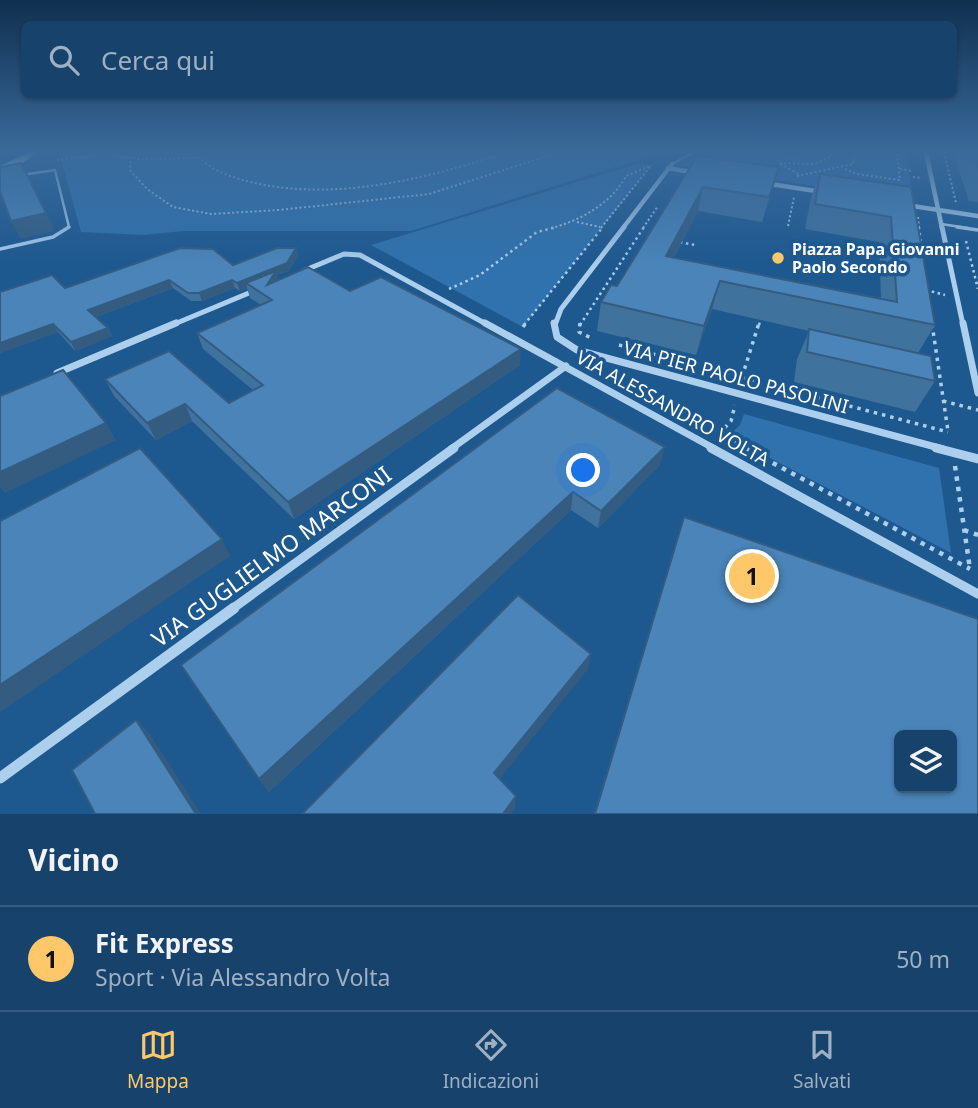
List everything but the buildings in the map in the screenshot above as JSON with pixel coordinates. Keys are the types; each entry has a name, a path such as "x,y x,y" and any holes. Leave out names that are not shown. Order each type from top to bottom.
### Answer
{"street":[{"name":"VIA PIER PAOLO PASOLINI","path":"651,190 554,322 557,337 566,344 614,360 978,459"},
{"path":"809,190 822,192"},
{"path":"934,190 978,393"},
{"path":"903,204 978,216"},
{"name":"VIA ALESSANDRO VOLTA","path":"301,271 350,253 360,255 978,594"},
{"path":"50,376 263,287"},
{"name":"VIA GUGLIELMO MARCONI","path":"0,778 566,366"}],"lane":[{"path":"0,249 52,237 69,227 60,190"},
{"path":"941,224 978,230"}],"path":[{"path":"151,190 173,207 211,214 279,210 429,194 442,190"},
{"path":"446,290 481,275 537,232 575,222 619,190"},
{"path":"523,327 631,190"},
{"path":"788,226 796,190"},
{"path":"603,341 582,335 578,327 660,202"},
{"path":"916,206 924,266"},
{"path":"575,222 620,230"},
{"path":"638,234 649,236"},
{"path":"672,240 695,245"},
{"path":"926,278 929,304"},
{"path":"916,288 956,298"},
{"path":"931,318 970,569 966,588"},
{"path":"616,345 948,432"},
{"path":"943,401 978,410"},
{"path":"964,530 978,535"}],"shaded area":[{"path":"69,190 542,190 411,231 182,231 144,235 81,232"},
{"path":"551,190 632,190 523,327 371,245"},
{"path":"841,190 911,190 913,201"},
{"path":"744,414 939,468 951,553 728,436 740,425"}],"place":[{"name":"Piazza Papa Giovanni Paolo Secondo","path":"778,258"},
{"name":"Fit Express","path":"752,576"}]}
